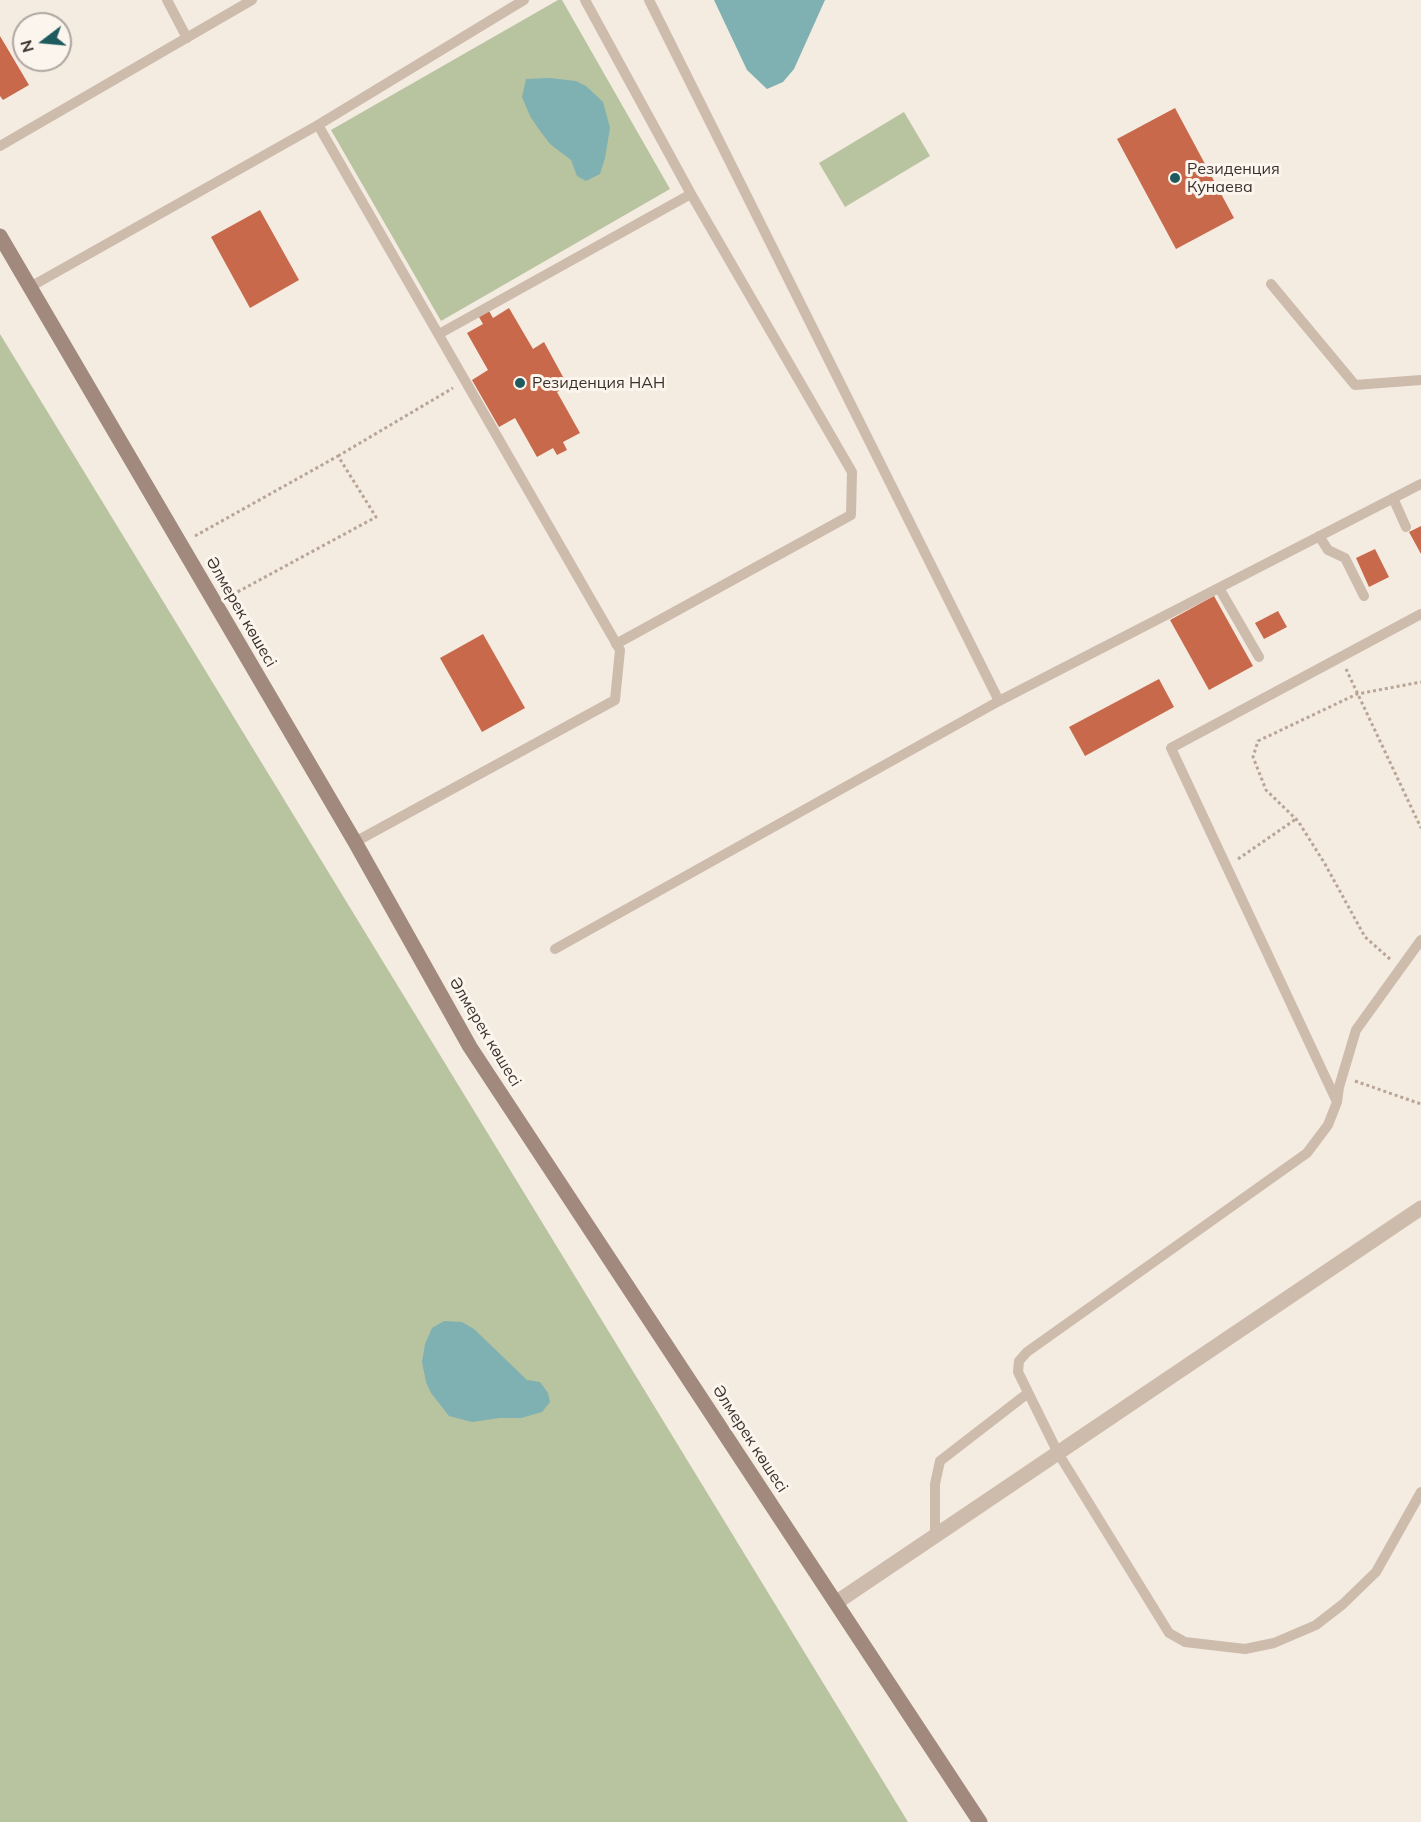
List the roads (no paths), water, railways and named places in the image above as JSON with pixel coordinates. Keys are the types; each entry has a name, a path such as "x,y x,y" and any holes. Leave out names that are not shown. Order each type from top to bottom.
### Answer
{"street":[{"name":"Әлмерек көшесі","path":"0,236 355,842 470,1047 980,1822"},
{"path":"837,1602 1421,1208"}],"lane":[{"path":"167,0 187,38"},
{"path":"0,146 252,0"},
{"path":"30,287 318,125 524,0"},
{"path":"585,0 691,194 852,472 851,515 616,644"},
{"path":"649,0 999,701"},
{"path":"318,125 620,650 615,700 355,842"},
{"path":"439,334 691,194"},
{"path":"1271,284 1355,385 1421,380"},
{"path":"555,949 999,701 1421,484"},
{"path":"1393,498 1406,527"},
{"path":"1319,536 1328,550 1345,558 1364,596"},
{"path":"1219,588 1259,657"},
{"path":"1337,1102 1171,748 1421,614"},
{"path":"1421,940 1356,1030 1337,1102 1328,1125 1308,1152 1027,1352 1019,1361 1018,1372 1058,1453 1169,1633 1185,1642 1245,1649 1274,1643 1316,1625 1343,1604 1376,1572 1421,1492"},
{"path":"935,1536 935,1484 940,1461 1028,1393"}],"water":[{"path":"714,0 825,0 794,69 783,82 767,89 747,70"},
{"path":"550,78 576,81 586,86 603,102 610,128 605,158 600,174 586,181 577,176 571,160 550,144 530,116 522,97 526,79"},
{"path":"444,1321 462,1322 474,1329 527,1380 540,1382 548,1393 550,1402 542,1412 521,1418 472,1422 449,1416 431,1393 422,1362 425,1344 432,1328"}],"place":[{"name":"Резиденция Кунаева","path":"1175,178"},
{"name":"Резиденция НАН","path":"520,383"}]}
